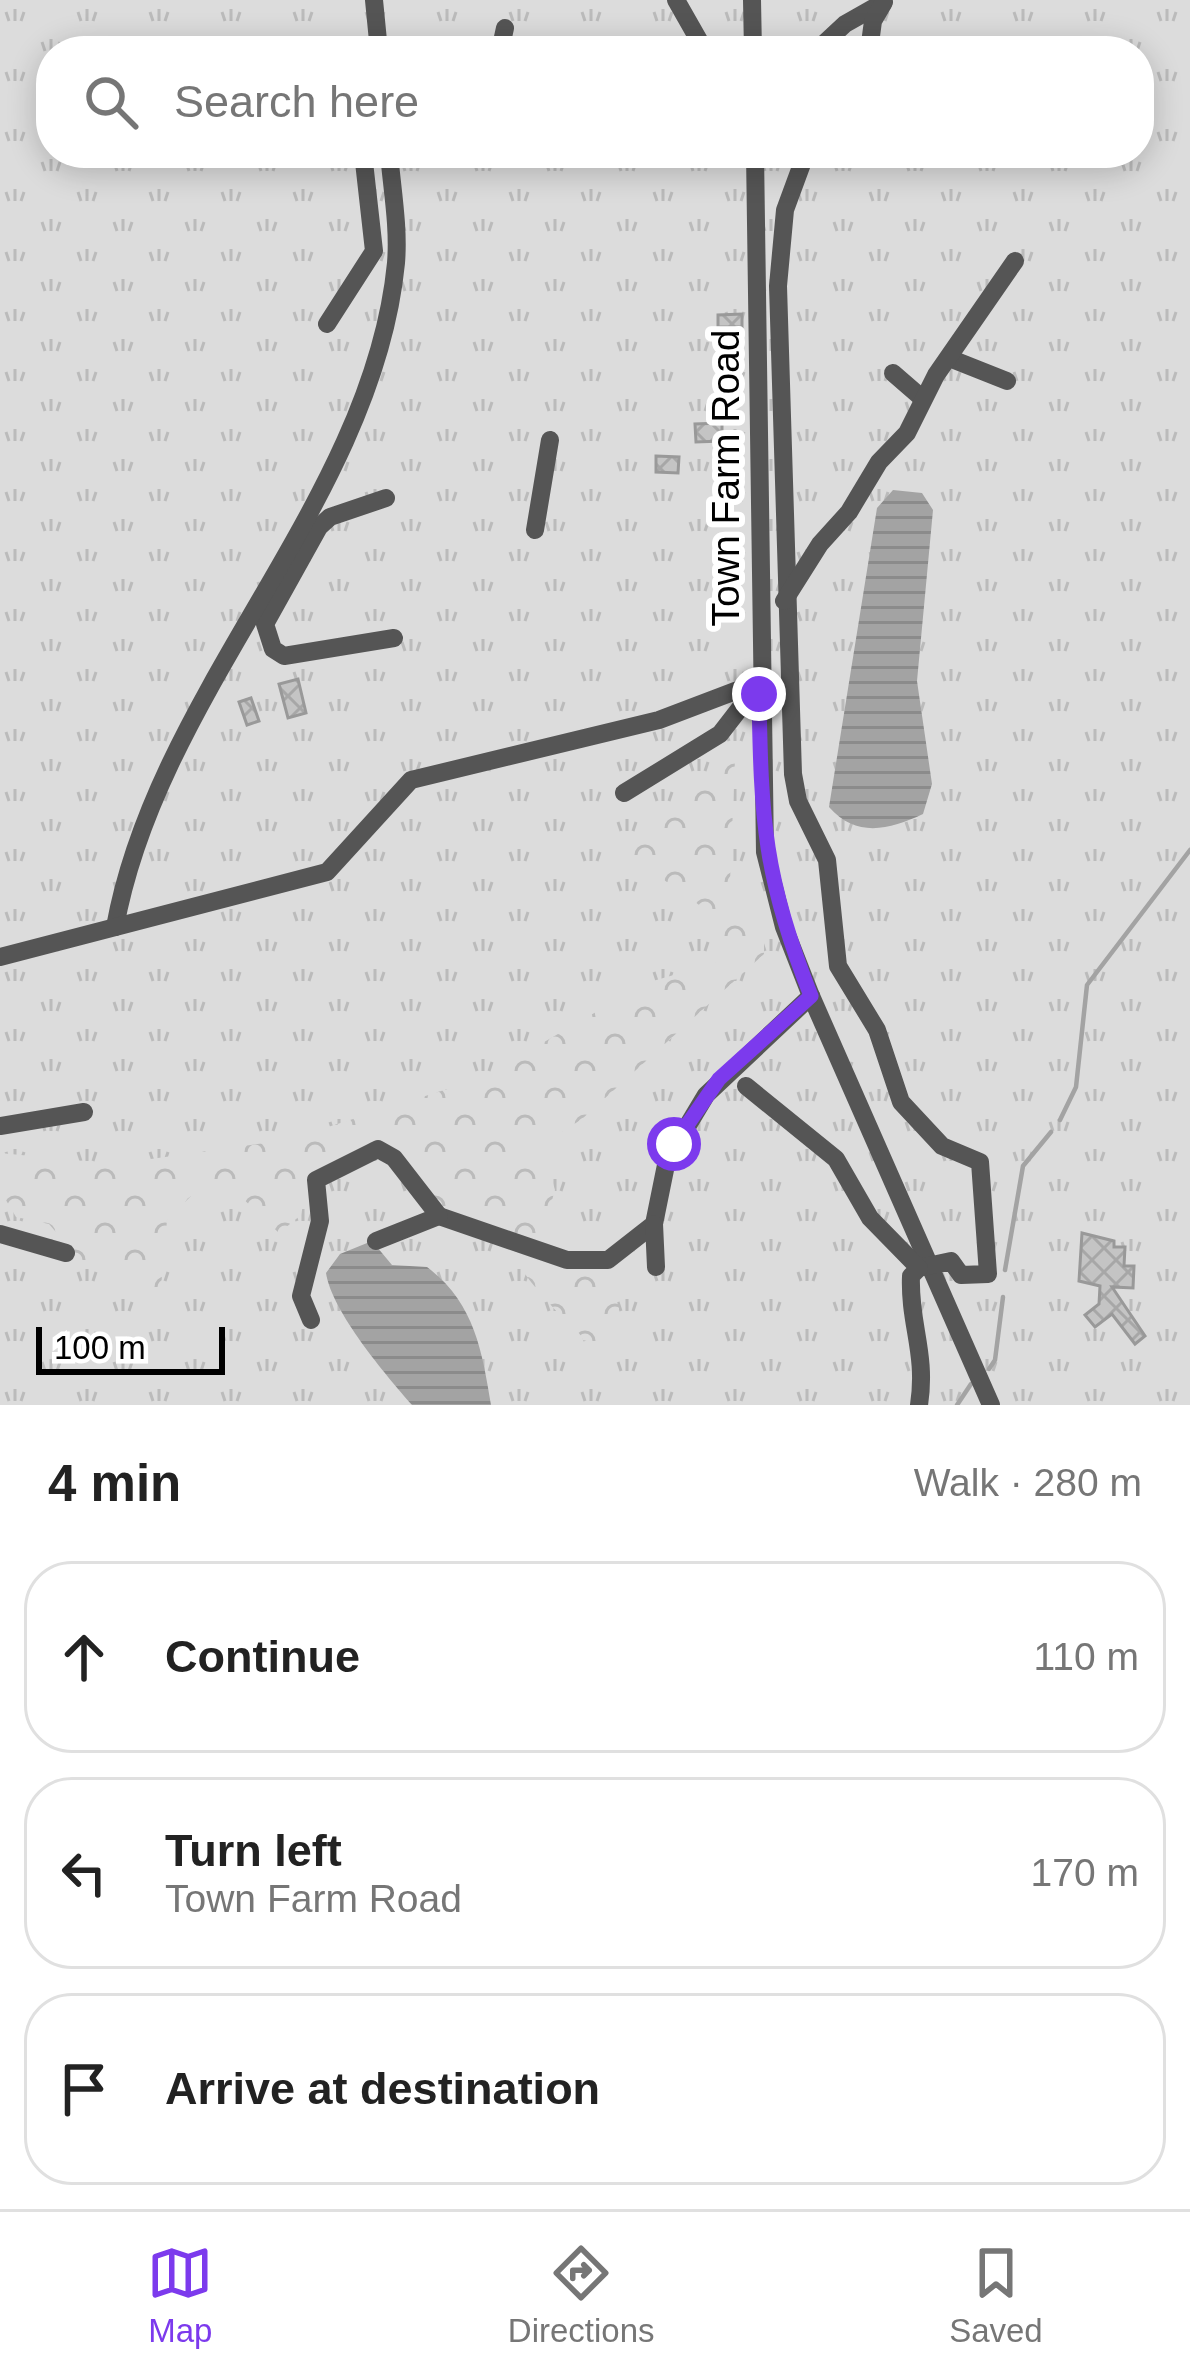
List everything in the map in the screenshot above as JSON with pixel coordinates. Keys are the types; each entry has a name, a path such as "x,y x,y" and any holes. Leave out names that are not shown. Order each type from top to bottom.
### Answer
{"street":[{"path":"374,0 378,36"},
{"path":"676,0 696,36"},
{"path":"752,0 753,36"},
{"path":"832,36 885,1"},
{"path":"871,36 873,21 885,1"},
{"path":"503,36 505,28"},
{"path":"327,324 374,250 365,168"},
{"path":"115,927 125,872 165,769 303,522 364,388 395,268 390,168"},
{"name":"Town Farm Road","path":"754,168 765,852 784,927 811,996 924,1266 991,1405"},
{"path":"800,168 785,210 778,286 784,601 793,774 798,801 827,860 838,966 877,1030 901,1102 950,1151 980,1162 988,1274 962,1275 951,1261 924,1266 911,1276 910,1292 925,1359 919,1405"},
{"path":"784,601 820,544 850,512 879,462 908,433 949,358 1015,261"},
{"path":"949,358 1007,381"},
{"path":"893,373 923,400"},
{"path":"535,530 550,440"},
{"path":"386,498 331,517 319,527 265,624 272,649 284,656 394,638"},
{"path":"0,957 327,872 412,780 659,720 759,688 787,685"},
{"path":"624,793 720,734 759,688"},
{"path":"656,1267 654,1224 674,1144 719,1079 811,996"},
{"path":"736,1061 746,1086"},
{"path":"719,1079 746,1086 836,1159 875,1240 924,1266"},
{"path":"0,1126 84,1112"},
{"path":"948,1127 950,1151"},
{"path":"311,1320 301,1296 320,1221 316,1180 378,1150 394,1158 439,1216 454,1226 586,1262 608,1260 654,1224"},
{"path":"376,1240 439,1216"},
{"path":"0,1234 66,1253"}],"green space":[{"path":"0,0 1190,0 1190,1405 0,1405"},
{"path":"735,759 729,906 764,918 764,954 582,1119 542,1145 555,1190 545,1224 599,1245 619,1308 618,1349 583,1340 529,1279 506,1242 463,1231 383,1144 326,1158 309,1175 301,1215 279,1233 238,1194 193,1194 167,1220 161,1287 134,1287 80,1260 49,1224 16,1217 0,1190 0,1153 115,1164 287,1140 482,1078 646,983 729,959 709,912 622,850"}],"shaded area":[{"path":"893,490 922,493 933,510 917,681 932,784 923,814 873,828 850,823 829,807 877,508"},
{"path":"372,1241 392,1265 427,1267 456,1296 479,1346 491,1405 412,1405 362,1342 338,1306 326,1273 340,1254"}],"building":[{"path":"742,314 742,327 718,327 718,315"},
{"path":"722,423 722,441 696,442 695,424"},
{"path":"656,456 679,457 678,473 656,472"},
{"path":"298,679 306,713 288,718 279,684"},
{"path":"251,698 259,721 247,725 239,702"},
{"path":"1082,1233 1125,1247 1124,1266 1134,1266 1133,1288 1112,1287 1145,1336 1135,1344 1112,1314 1095,1327 1085,1315 1099,1304 1100,1286 1079,1281"}],"waterway":[{"path":"1060,1120 1076,1087 1087,985 1190,850"},
{"path":"1005,1270 1023,1166 1051,1132"},
{"path":"989,1369 995,1360 1003,1297"},
{"path":"957,1405 971,1384"}],"route":[{"path":"674,1144 719,1079 811,996 773,893 765,852 759,694"}]}
